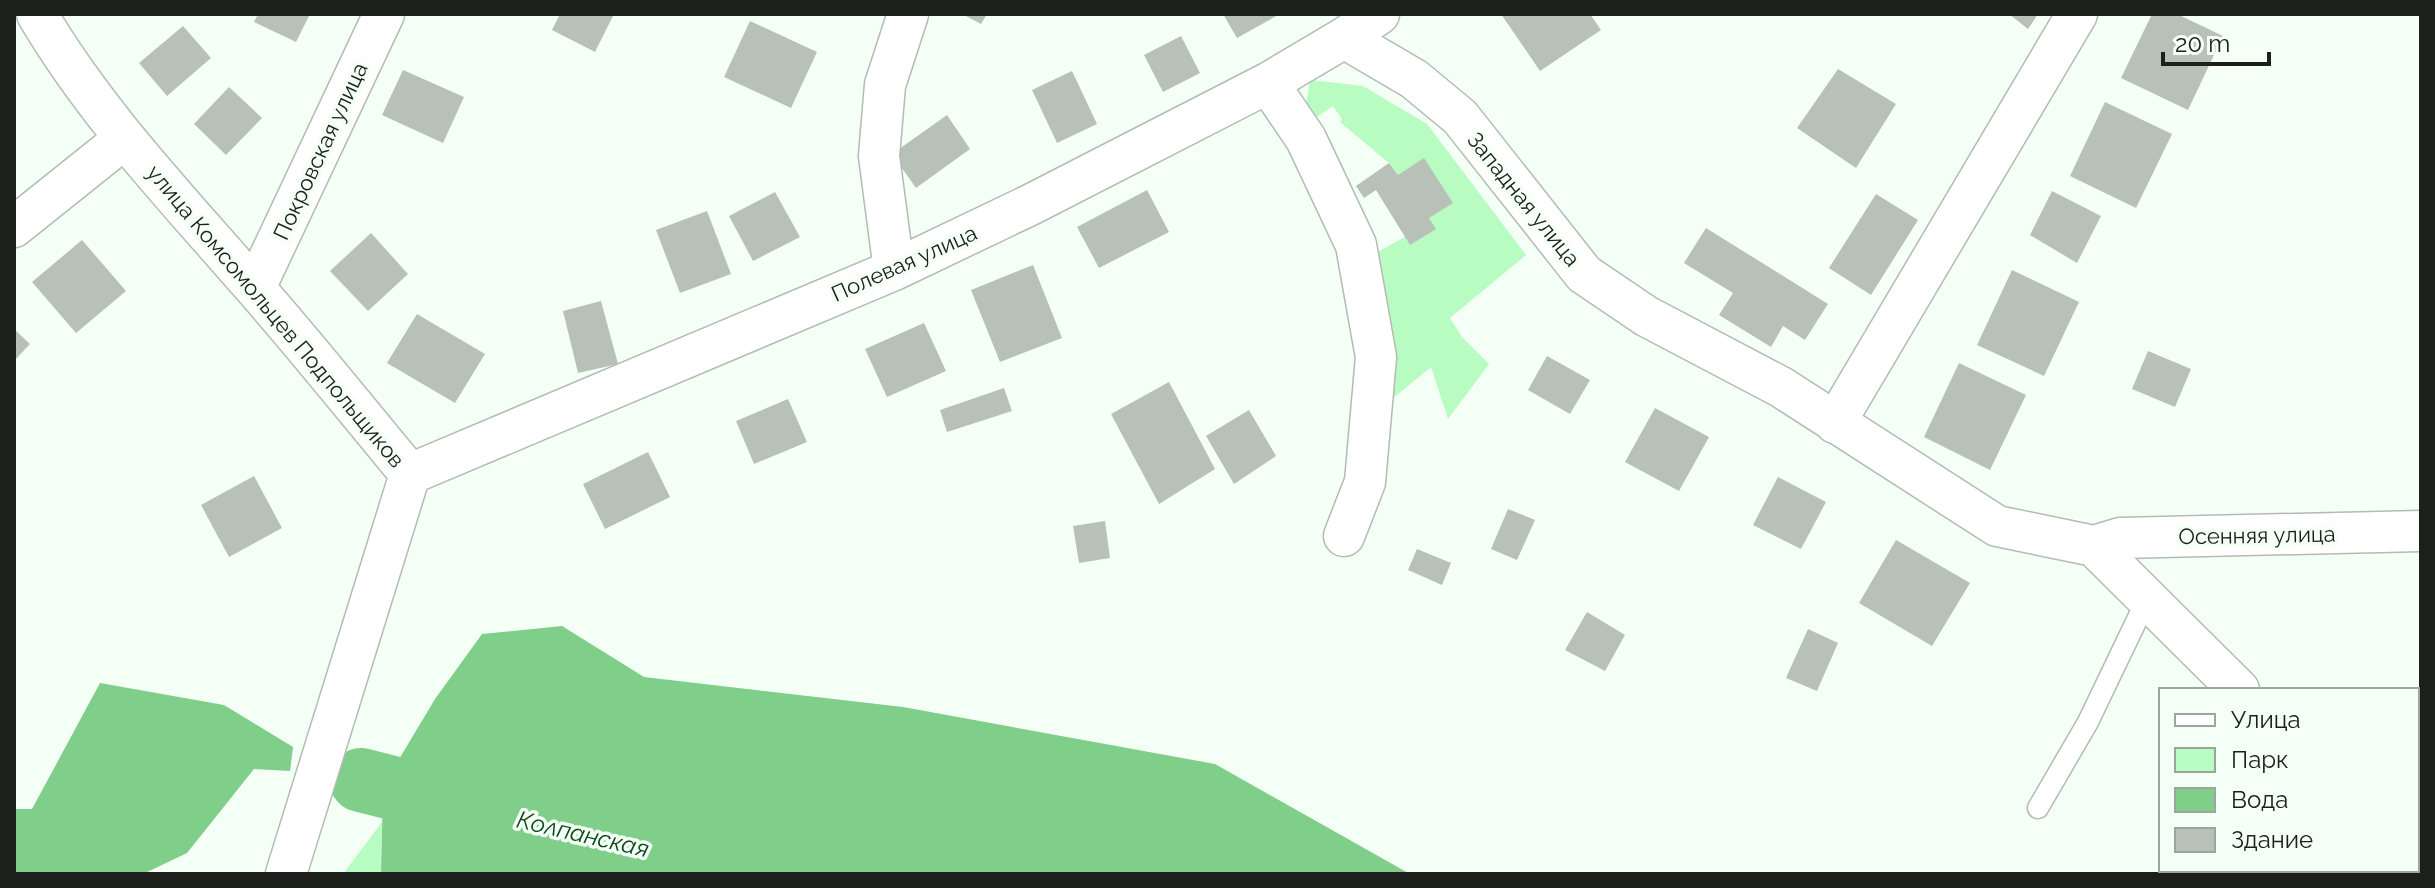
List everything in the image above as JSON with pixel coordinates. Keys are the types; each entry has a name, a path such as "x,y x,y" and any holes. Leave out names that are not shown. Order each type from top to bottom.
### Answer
{"street":[{"name":"улица Комсомольцев Подпольщиков","path":"37,14 62,56 124,139 255,288 410,474 286,874"},
{"name":"Покровская улица","path":"255,288 384,14"},
{"path":"894,270 879,156 885,85 908,14"},
{"name":"Полевая улица","path":"410,474 894,270 1030,205 1268,83 1379,14"},
{"path":"1835,423 2077,14"},
{"name":"Западная улица","path":"1344,38 1414,79 1460,117 1584,274 1646,316 1781,387 1997,526 2094,546"},
{"path":"1268,83 1305,128 1306,139 1356,245 1376,357 1365,482 1344,536"},
{"path":"14,227 124,139"},
{"name":"Осенняя улица","path":"2094,546 2120,538 2421,531"},
{"path":"2094,546 2237,688"}],"lane":[{"path":"2038,808 2088,722 2147,599"}],"green space":[{"path":"1310,80 1363,86 1427,124 1526,255 1450,318 1462,337 1489,364 1448,419 1431,367 1392,399 1388,344 1374,254 1405,237 1410,245 1435,229 1429,218 1452,202 1424,159 1398,175 1389,163 1340,122 1342,119 1333,106 1314,119 1305,112"},
{"path":"382,822 381,874 343,874"}],"water":[{"name":"Колпанская","path":"562,626 644,677 903,707 1215,764 1410,874 381,874 383,786 435,699 482,634"},
{"path":"100,683 224,705 293,747 290,771 254,769 187,853 143,874 14,874 14,809 32,809"}],"building":[{"path":"258,14 310,14 296,42 254,22"},
{"path":"560,14 614,14 595,52 552,30"},
{"path":"962,14 987,14 981,24"},
{"path":"1223,14 1280,14 1237,38"},
{"path":"1501,14 1590,14 1601,30 1540,71"},
{"path":"2009,14 2038,14 2028,29"},
{"path":"2152,14 2177,14 2223,36 2188,110 2121,78"},
{"path":"750,21 817,52 791,108 724,77"},
{"path":"183,26 211,58 167,96 139,63"},
{"path":"1181,36 1200,73 1163,92 1144,55"},
{"path":"1838,69 1896,104 1856,168 1797,128"},
{"path":"403,70 464,97 443,143 382,115"},
{"path":"1072,71 1097,124 1057,143 1032,90"},
{"path":"229,87 262,118 226,155 194,124"},
{"path":"2105,102 2172,134 2136,208 2070,176"},
{"path":"947,115 970,149 916,188 892,154"},
{"path":"1424,158 1453,203 1429,218 1436,229 1410,245 1376,190 1364,198 1356,186 1389,163 1398,175"},
{"path":"1147,190 1169,232 1099,268 1077,227"},
{"path":"2052,191 2101,216 2077,263 2030,235"},
{"path":"775,192 800,237 753,261 729,216"},
{"path":"1876,194 1918,220 1871,295 1829,268"},
{"path":"707,211 731,274 680,293 656,230"},
{"path":"1706,228 1828,304 1805,340 1783,326 1771,347 1719,315 1733,293 1684,263"},
{"path":"371,233 408,274 368,311 330,271"},
{"path":"82,240 126,291 76,333 32,282"},
{"path":"1033,265 1062,338 1000,362 971,290"},
{"path":"2012,270 2079,302 2044,376 1977,345"},
{"path":"601,301 618,364 578,373 563,311"},
{"path":"417,314 485,354 455,403 387,363"},
{"path":"924,323 946,371 887,397 865,349"},
{"path":"14,329 30,344 14,361"},
{"path":"2148,351 2191,369 2175,407 2132,389"},
{"path":"1547,356 1590,380 1570,414 1528,390"},
{"path":"1959,363 2026,395 1990,470 1924,437"},
{"path":"1169,382 1215,469 1159,504 1111,414"},
{"path":"1004,388 1012,411 947,432 940,410"},
{"path":"788,399 807,442 754,464 736,421"},
{"path":"1655,408 1709,437 1679,491 1625,462"},
{"path":"1249,410 1276,456 1234,484 1206,436"},
{"path":"648,452 670,497 605,529 583,484"},
{"path":"254,476 282,528 229,557 201,505"},
{"path":"1778,477 1826,502 1801,549 1753,525"},
{"path":"1508,509 1535,520 1517,560 1491,549"},
{"path":"1105,521 1110,558 1079,563 1073,526"},
{"path":"1896,540 1970,583 1932,646 1859,603"},
{"path":"1417,549 1451,563 1442,585 1408,570"},
{"path":"1587,612 1625,635 1605,671 1565,650"},
{"path":"1808,629 1838,643 1817,691 1786,678"}],"waterway":[{"path":"361,780 467,807"}]}
